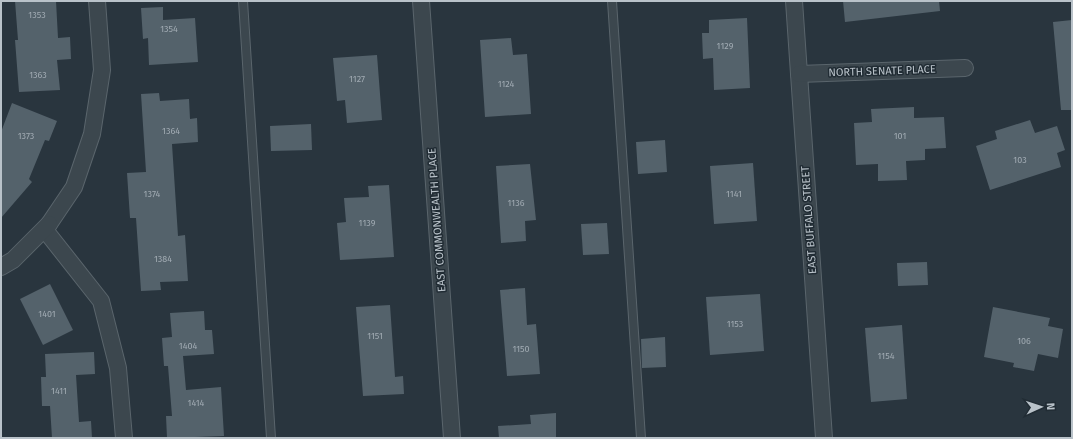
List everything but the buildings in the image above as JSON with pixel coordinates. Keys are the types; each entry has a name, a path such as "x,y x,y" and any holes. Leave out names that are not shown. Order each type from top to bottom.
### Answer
{"street":[{"path":"97,1 102,70 92,134 74,187 45,230 101,301 118,368 124,438"},
{"name":"EAST COMMONWEALTH PLACE","path":"421,1 452,438"},
{"name":"EAST BUFFALO STREET","path":"794,1 824,438"},
{"name":"NORTH SENATE PLACE","path":"799,74 965,68"},
{"path":"1,268 13,260 49,224"}],"lane":[{"path":"243,1 271,438"},
{"path":"612,1 641,438"}]}
